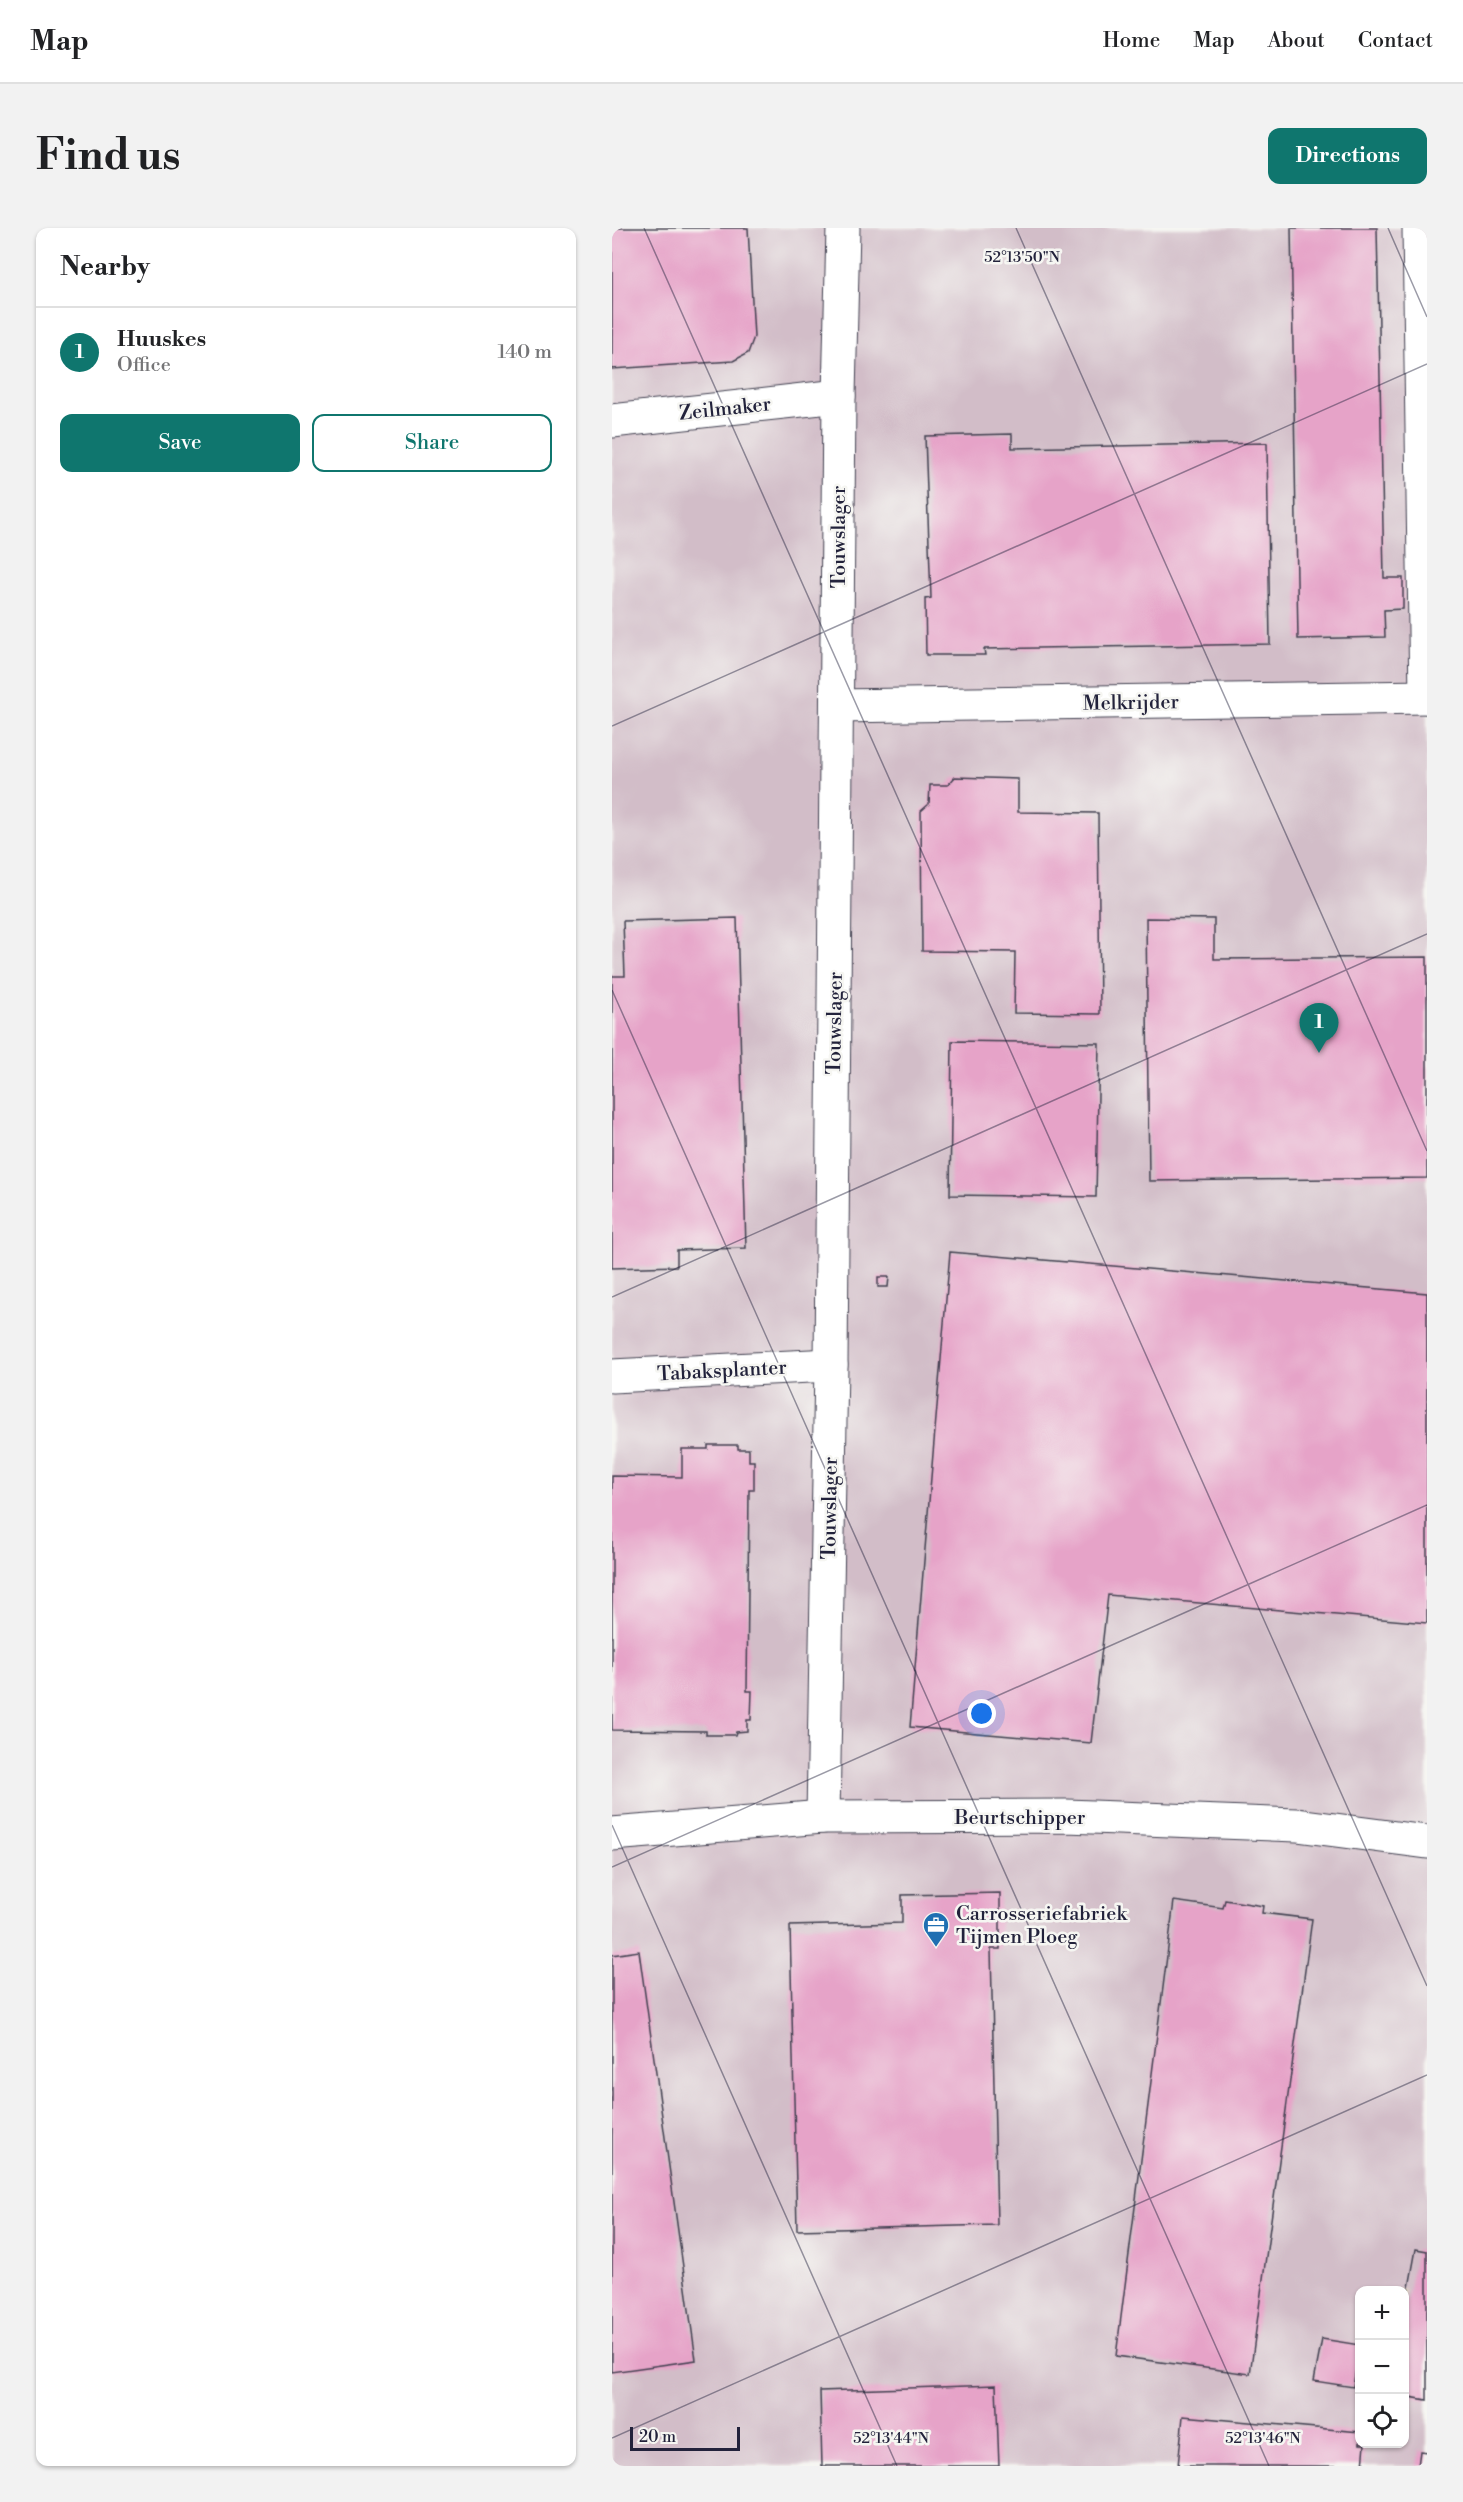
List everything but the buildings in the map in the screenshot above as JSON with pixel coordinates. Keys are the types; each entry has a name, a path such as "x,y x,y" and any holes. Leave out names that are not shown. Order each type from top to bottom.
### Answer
{"street":[{"name":"Touwslager","path":"823,1817 831,1365 839,396 843,228"},
{"name":"Melkrijder","path":"837,706 1426,697 1419,228"},
{"name":"Zeilmaker","path":"612,421 839,396"},
{"name":"Tabaksplanter","path":"612,1376 831,1365"},
{"name":"Beurtschipper","path":"612,1833 823,1817 1067,1816 1297,1825 1427,1842"}],"shaded area":[{"path":"612,228 1427,228 1427,2466 612,2466"}],"place":[{"name":"Huuskes","path":"1319,1053"},
{"name":"Carrosseriefabriek Tijmen Ploeg","path":"936,1948"}]}
